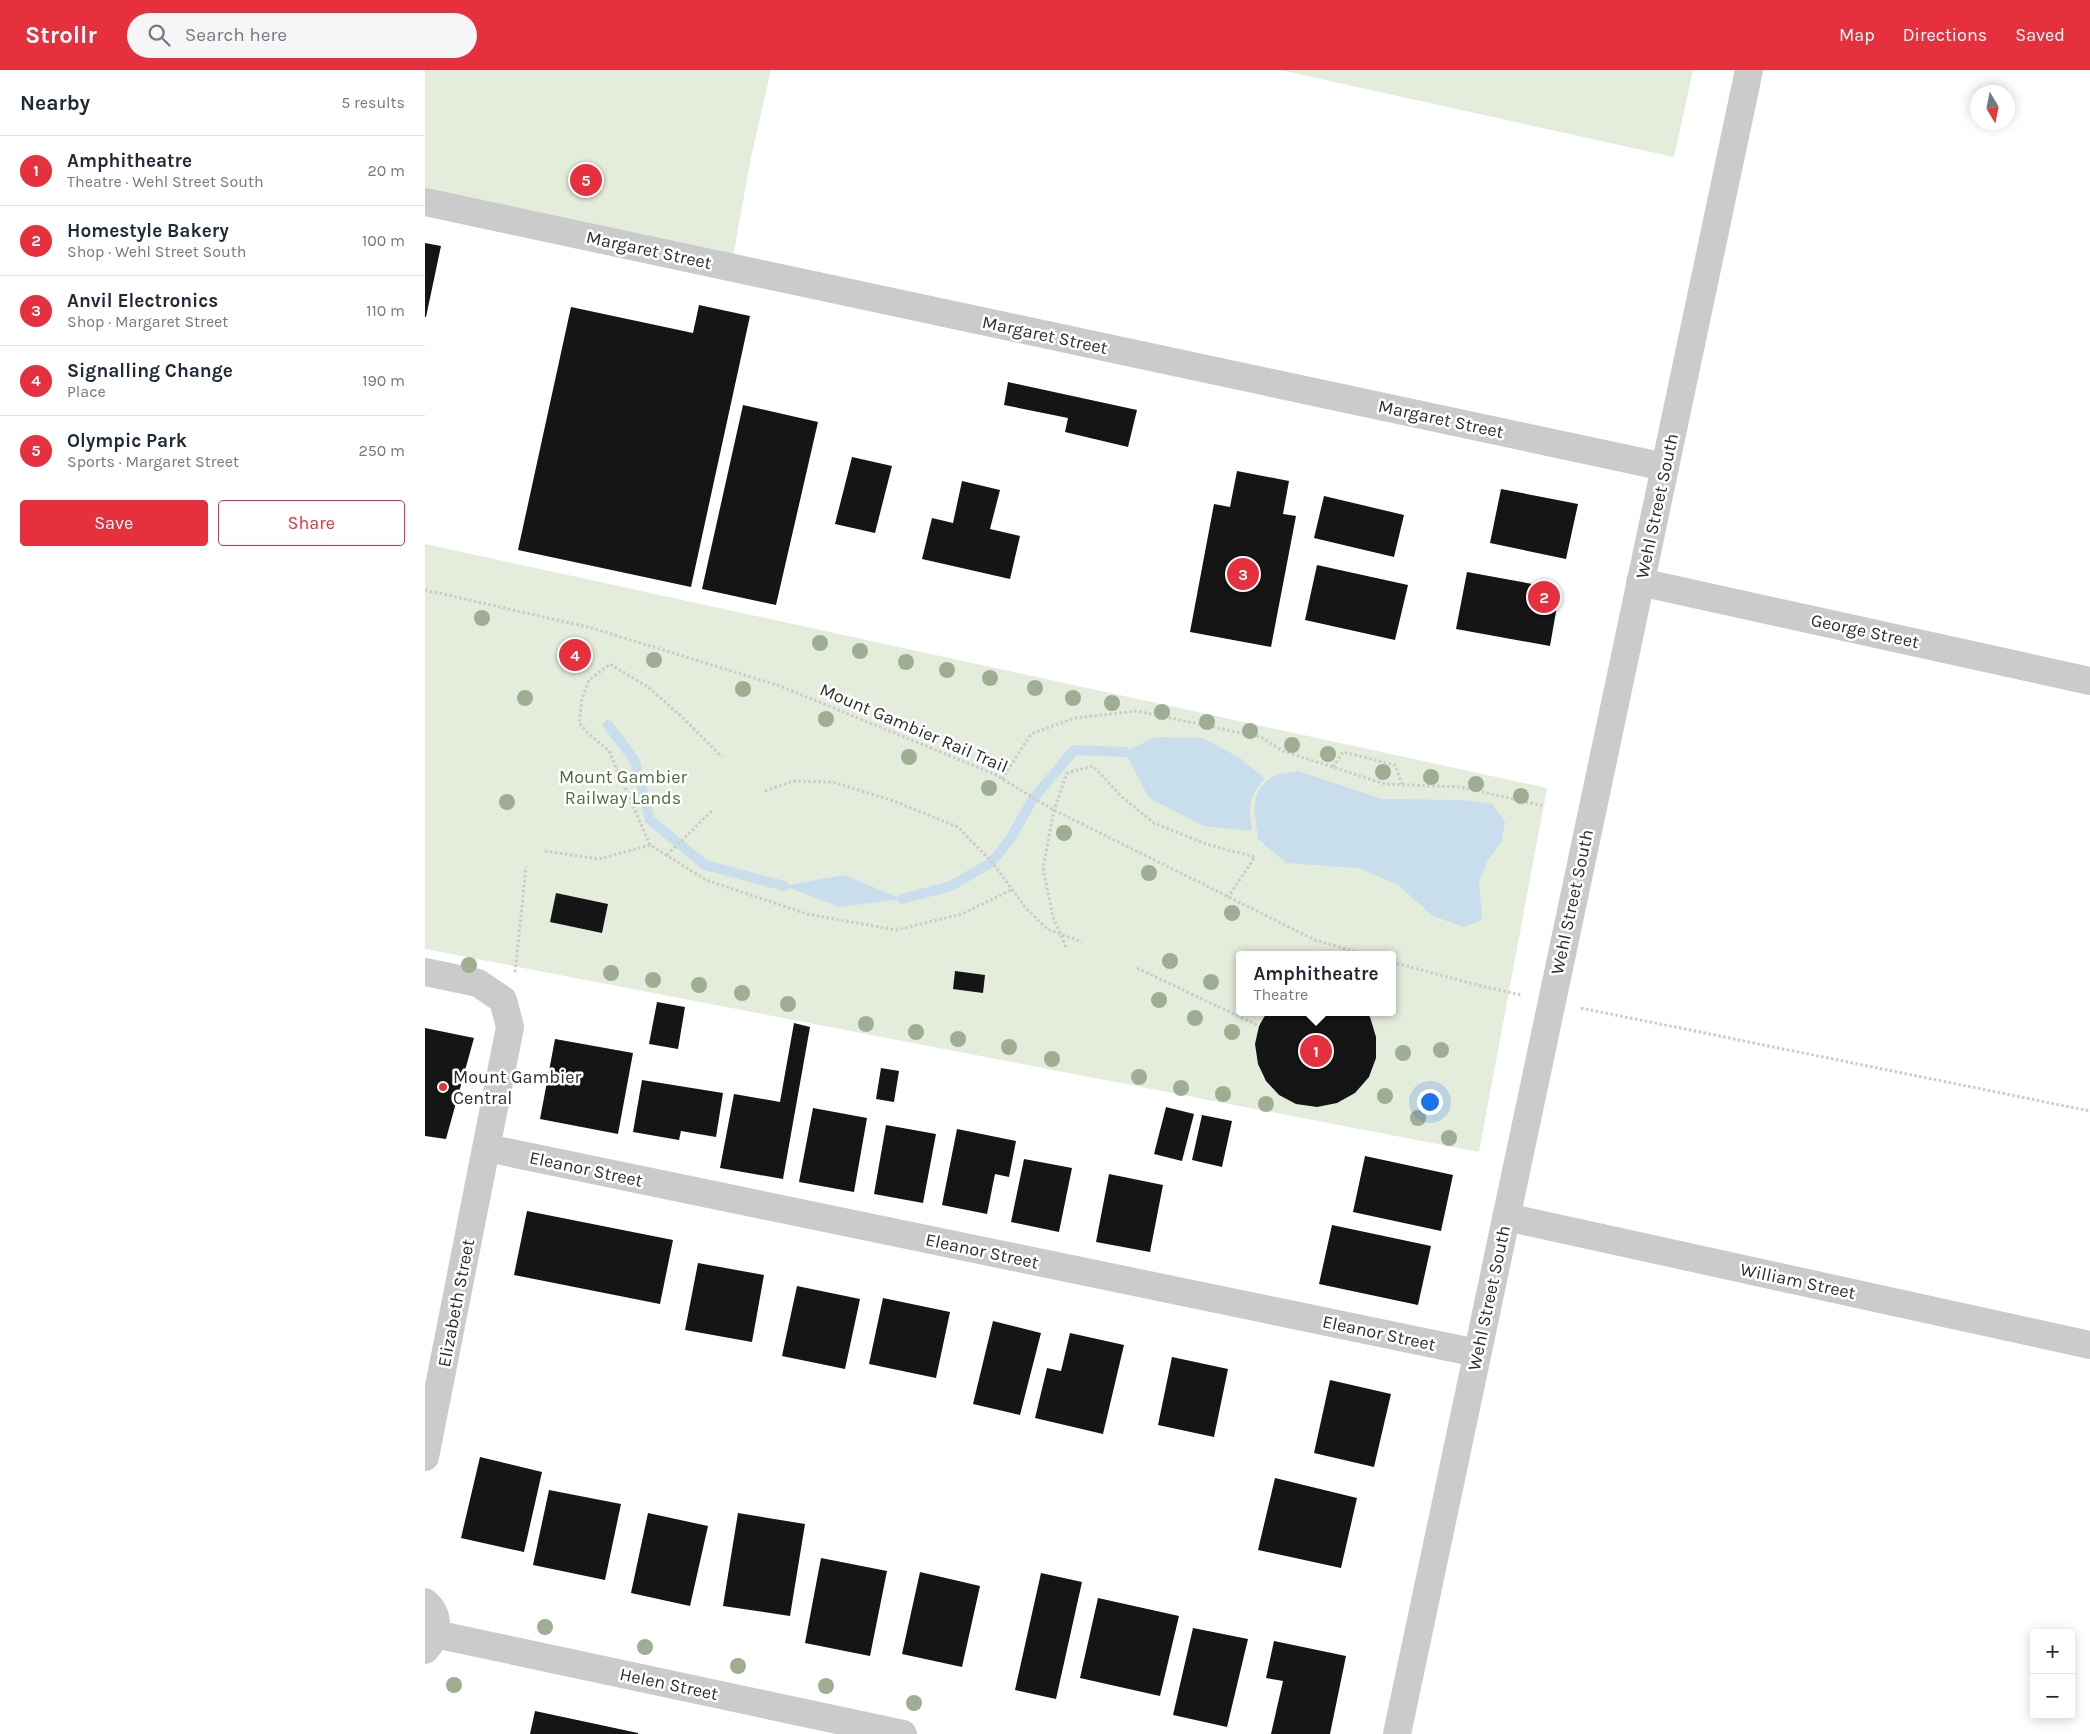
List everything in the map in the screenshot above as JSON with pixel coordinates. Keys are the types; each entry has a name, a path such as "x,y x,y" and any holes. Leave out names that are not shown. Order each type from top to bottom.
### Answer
{"street":[{"name":"Wehl Street South","path":"1397,1734 1749,70"},
{"name":"Margaret Street","path":"425,202 1665,467"},
{"name":"George Street","path":"1640,582 2090,681"},
{"name":"Elizabeth Street","path":"425,972 478,983 503,1000 510,1028 425,1457"},
{"name":"Eleanor Street","path":"487,1148 1477,1353"},
{"name":"William Street","path":"1506,1218 2090,1345"},
{"path":"425,1602 434,1614 436,1624 430,1642"},
{"name":"Helen Street","path":"430,1642 903,1734"}],"path":[{"name":"Mount Gambier Rail Trail","path":"425,590 592,628 780,686 994,774 1054,810 1315,940 1353,951"},
{"path":"722,758 683,718 648,687 610,664 589,680 582,699 579,723 609,751 650,845 706,880 807,914 896,930 962,914 1013,889"},
{"path":"1003,779 1031,734 1075,718 1137,711 1261,737 1283,751 1385,784 1460,787 1544,806"},
{"path":"1333,767 1343,752 1395,765 1402,784"},
{"path":"1066,947 1053,917 1043,868 1054,810 1067,773 1093,766 1122,797 1155,823 1206,844 1255,857 1228,897"},
{"path":"765,791 794,781 833,782 894,801 958,827 992,862 1025,907 1047,929 1082,942"},
{"path":"667,855 713,810"},
{"path":"545,851 599,859 650,845"},
{"path":"515,978 527,867"},
{"path":"1396,963 1477,985 1605,1013 2090,1111"},
{"path":"1137,968 1236,1015"},
{"path":"1238,1016 1259,1026"}],"green space":[{"path":"425,70 771,70 751,157 731,268 425,202"},
{"path":"1280,70 1693,70 1674,157"},
{"name":"Mount Gambier Railway Lands","path":"425,544 1547,788 1479,1152 425,949"}],"water":[{"path":"1155,737 1203,738 1240,758 1265,779 1252,797 1250,816 1252,831 1204,826 1149,798 1125,752"},
{"path":"1298,771 1382,799 1464,800 1492,804 1505,822 1502,841 1488,860 1479,881 1482,920 1464,927 1433,916 1397,884 1358,868 1286,863 1258,839 1255,803 1257,795 1266,781 1277,775"},
{"path":"844,875 902,899 840,907 784,886"}],"building":[{"path":"425,243 441,246 426,317 425,317"},
{"path":"699,305 750,316 691,587 518,550 571,307 693,333"},
{"path":"1008,382 1137,410 1128,447 1065,432 1068,418 1004,405"},
{"path":"743,405 818,422 776,605 702,589"},
{"path":"852,457 892,466 875,533 835,524"},
{"path":"1237,471 1289,481 1283,514 1296,516 1271,647 1190,632 1214,504 1230,507"},
{"path":"962,481 1000,490 990,529 1020,536 1010,579 922,559 932,518 953,523"},
{"path":"1501,489 1578,504 1566,559 1490,543"},
{"path":"1324,496 1404,515 1394,557 1314,538"},
{"path":"1317,565 1408,585 1395,640 1305,620"},
{"path":"1467,572 1560,589 1550,646 1456,629"},
{"path":"556,893 608,904 602,933 550,922"},
{"path":"955,971 985,975 983,993 953,989"},
{"path":"657,1002 685,1007 678,1049 649,1044"},
{"path":"1265,1016 1369,1016 1376,1037 1376,1058 1369,1077 1355,1093 1337,1103 1317,1107 1296,1104 1279,1095 1266,1081 1258,1064 1255,1044 1259,1026"},
{"path":"794,1023 810,1027 783,1179 720,1168 734,1094 780,1102"},
{"name":"Mount Gambier Central","path":"425,1028 474,1038 446,1139 425,1136"},
{"path":"555,1039 633,1053 618,1134 540,1119"},
{"path":"881,1068 899,1071 894,1102 876,1099"},
{"path":"642,1080 723,1093 716,1137 681,1131 679,1140 633,1132"},
{"path":"1166,1107 1194,1114 1182,1161 1154,1154"},
{"path":"813,1108 867,1118 854,1192 799,1182"},
{"path":"1202,1115 1232,1121 1222,1167 1192,1160"},
{"path":"886,1125 936,1134 923,1203 874,1194"},
{"path":"957,1129 1016,1141 1009,1177 995,1174 987,1214 942,1205"},
{"path":"1365,1156 1453,1175 1441,1231 1353,1212"},
{"path":"1024,1159 1072,1168 1059,1232 1011,1222"},
{"path":"1109,1174 1163,1185 1150,1252 1096,1242"},
{"path":"527,1211 673,1240 660,1304 514,1275"},
{"path":"1332,1225 1431,1246 1418,1305 1319,1284"},
{"path":"698,1263 764,1275 752,1342 685,1330"},
{"path":"797,1286 860,1299 845,1369 782,1356"},
{"path":"883,1298 950,1312 936,1378 869,1364"},
{"path":"993,1321 1041,1333 1020,1415 973,1404"},
{"path":"1070,1333 1124,1345 1103,1434 1035,1418 1047,1368 1061,1371"},
{"path":"1172,1357 1228,1369 1214,1437 1158,1425"},
{"path":"1330,1380 1391,1394 1374,1467 1314,1453"},
{"path":"480,1457 542,1472 524,1552 461,1538"},
{"path":"1275,1478 1357,1498 1341,1568 1258,1550"},
{"path":"549,1490 621,1504 605,1580 533,1565"},
{"path":"648,1513 708,1526 690,1606 631,1593"},
{"path":"738,1513 805,1524 790,1616 723,1606"},
{"path":"821,1558 887,1571 870,1656 805,1643"},
{"path":"920,1572 980,1586 962,1667 902,1654"},
{"path":"1041,1573 1082,1582 1056,1699 1015,1690"},
{"path":"1098,1598 1179,1616 1160,1696 1080,1678"},
{"path":"1193,1628 1248,1639 1227,1727 1173,1715"},
{"path":"1274,1641 1346,1656 1330,1734 1271,1734 1283,1681 1266,1678"},
{"path":"535,1711 638,1733 638,1734 530,1734"}],"waterway":[{"path":"608,725 635,761 650,820 705,865 784,886"},
{"path":"902,899 951,886 992,862 1010,839 1033,799 1074,750 1125,752"}],"place":[{"name":"Olympic Park","path":"586,180"},
{"name":"Anvil Electronics","path":"1243,574"},
{"name":"Homestyle Bakery","path":"1544,597"},
{"name":"Signalling Change","path":"575,655"},
{"name":"Amphitheatre","path":"1316,1051"},
{"name":"Mount Gambier Central","path":"443,1087"}]}
